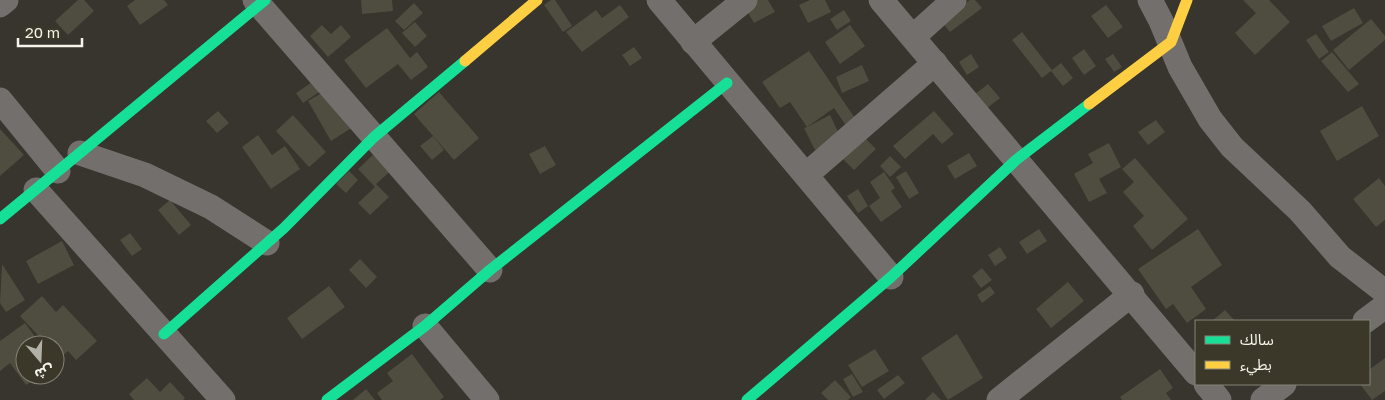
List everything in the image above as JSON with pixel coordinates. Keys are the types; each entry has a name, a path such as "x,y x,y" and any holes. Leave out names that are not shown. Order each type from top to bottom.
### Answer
{"street":[{"path":"0,5 6,0"},
{"path":"164,334 267,243 374,137 537,0"},
{"path":"659,0 891,277"},
{"path":"693,42 745,0"},
{"path":"881,0 1132,294 1195,371"},
{"path":"912,37 954,0"},
{"path":"1150,0 1171,42 1180,68 1210,119 1232,147 1300,210 1340,257 1385,292"},
{"path":"746,400 891,277 1016,160 1171,42 1187,0"},
{"path":"0,220 260,2 490,270"},
{"path":"806,175 935,63"},
{"path":"327,400 425,326 490,270 727,83"},
{"path":"0,100 58,171"},
{"path":"80,153 145,175 211,207 267,243"},
{"path":"36,190 222,400"},
{"path":"999,400 1132,294"},
{"path":"1366,320 1385,306"},
{"path":"425,326 487,400"},
{"path":"1207,385 1219,400"},
{"path":"1263,400 1283,385"}],"building":[{"path":"78,0 84,0 94,11 68,35 55,21"},
{"path":"135,0 164,0 168,5 140,25 127,6"},
{"path":"361,0 392,0 393,11 362,14"},
{"path":"551,0 555,0 572,26 563,32 544,5"},
{"path":"750,0 768,0 775,12 754,23 743,4"},
{"path":"810,0 825,0 831,12 808,23 799,5"},
{"path":"970,0 975,0 982,8 950,32 941,21"},
{"path":"1243,0 1269,0 1290,22 1255,55 1235,33 1256,13"},
{"path":"414,3 423,13 404,30 395,21"},
{"path":"620,5 629,17 582,52 566,32 596,10 602,18"},
{"path":"1106,5 1123,27 1108,38 1091,16"},
{"path":"1354,8 1363,23 1331,41 1322,26"},
{"path":"844,10 851,21 837,30 830,19"},
{"path":"1371,19 1385,36 1385,40 1349,70 1333,50"},
{"path":"415,22 427,36 415,47 402,33"},
{"path":"322,25 331,34 341,25 351,37 328,57 310,36"},
{"path":"850,25 865,46 840,64 825,42"},
{"path":"387,28 410,58 417,52 428,67 411,80 398,64 366,88 344,60"},
{"path":"1022,32 1052,70 1061,63 1073,78 1063,86 1051,71 1042,78 1012,40"},
{"path":"1316,34 1329,52 1319,59 1306,40"},
{"path":"634,47 642,58 630,66 622,55"},
{"path":"1084,49 1096,66 1084,75 1072,58"},
{"path":"809,51 859,124 849,130 834,108 807,127 790,102 780,108 762,82"},
{"path":"1332,52 1359,84 1348,92 1321,61"},
{"path":"971,54 979,67 967,75 959,62"},
{"path":"1113,54 1122,67 1114,72 1105,59"},
{"path":"862,65 869,81 842,93 836,77"},
{"path":"318,78 325,88 303,103 296,93"},
{"path":"988,84 1000,98 986,109 974,95"},
{"path":"330,88 353,127 331,141 308,101"},
{"path":"439,92 479,138 454,160 414,114"},
{"path":"1362,106 1379,136 1337,161 1320,131"},
{"path":"218,111 229,123 217,133 206,121"},
{"path":"934,111 954,134 942,144 933,134 905,159 893,146"},
{"path":"293,115 326,152 309,167 276,131"},
{"path":"830,115 841,138 815,150 804,128"},
{"path":"1156,120 1165,132 1148,145 1138,132"},
{"path":"0,129 24,155 0,176"},
{"path":"258,135 272,155 285,146 300,169 271,189 242,147"},
{"path":"433,136 444,150 432,160 420,146"},
{"path":"864,137 876,149 854,170 842,158"},
{"path":"1109,143 1121,167 1099,179 1107,193 1089,202 1074,174 1093,163 1088,154"},
{"path":"545,146 556,165 540,174 529,154"},
{"path":"377,151 393,169 376,184 389,197 370,215 358,203 375,187 358,169"},
{"path":"969,153 977,166 955,179 947,166"},
{"path":"890,156 901,167 890,177 880,166"},
{"path":"1135,158 1188,219 1152,250 1133,226 1144,216 1123,192 1134,182 1122,169"},
{"path":"349,171 358,180 346,193 336,184"},
{"path":"906,171 919,193 909,199 896,177"},
{"path":"884,172 895,188 891,191 902,207 881,222 869,206 880,198 870,182"},
{"path":"1379,178 1385,186 1385,220 1376,227 1353,199"},
{"path":"858,189 868,206 858,213 847,196"},
{"path":"170,200 191,225 179,235 158,210"},
{"path":"1039,229 1047,241 1027,254 1019,242"},
{"path":"1198,229 1222,265 1191,287 1206,309 1187,323 1173,304 1166,309 1138,269"},
{"path":"130,233 142,249 132,256 120,240"},
{"path":"62,241 74,265 38,284 26,261"},
{"path":"1000,247 1007,258 995,266 988,255"},
{"path":"360,259 377,277 366,288 349,270"},
{"path":"2,264 25,300 6,312 0,303"},
{"path":"982,268 992,280 981,288 972,276"},
{"path":"1068,282 1084,301 1051,328 1036,309"},
{"path":"329,286 345,307 302,339 287,318"},
{"path":"990,286 995,293 982,303 977,295"},
{"path":"42,296 56,312 63,305 97,341 76,360 68,351 65,354 65,335 38,335 20,316"},
{"path":"1225,310 1234,320 1213,320"},
{"path":"25,323 34,335 15,335 15,370 10,363 0,371 0,341"},
{"path":"957,334 983,378 948,400 921,358"},
{"path":"875,349 889,371 862,387 848,365"},
{"path":"412,354 444,397 440,400 382,400 377,393 393,381 387,373"},
{"path":"1385,358 1385,391 1372,400 1361,385 1370,385 1370,369"},
{"path":"1160,369 1173,388 1166,393 1171,400 1122,400 1120,397"},
{"path":"852,374 863,392 853,397 843,379"},
{"path":"898,375 905,383 884,399 877,390"},
{"path":"147,378 160,392 170,382 185,398 183,400 134,400 129,394"},
{"path":"835,380 851,397 848,400 828,400 821,393"},
{"path":"366,389 375,400 353,400"},
{"path":"933,392 941,400 925,400"}],"traffic: fast":[{"path":"0,219 265,0"},
{"path":"164,334 284,228 374,137 465,61"},
{"path":"327,400 425,326 490,270 727,83"},
{"path":"747,400 891,277 1016,160 1089,104"}],"traffic: slow":[{"path":"465,61 537,0"},
{"path":"1089,104 1171,42 1187,0"}]}
